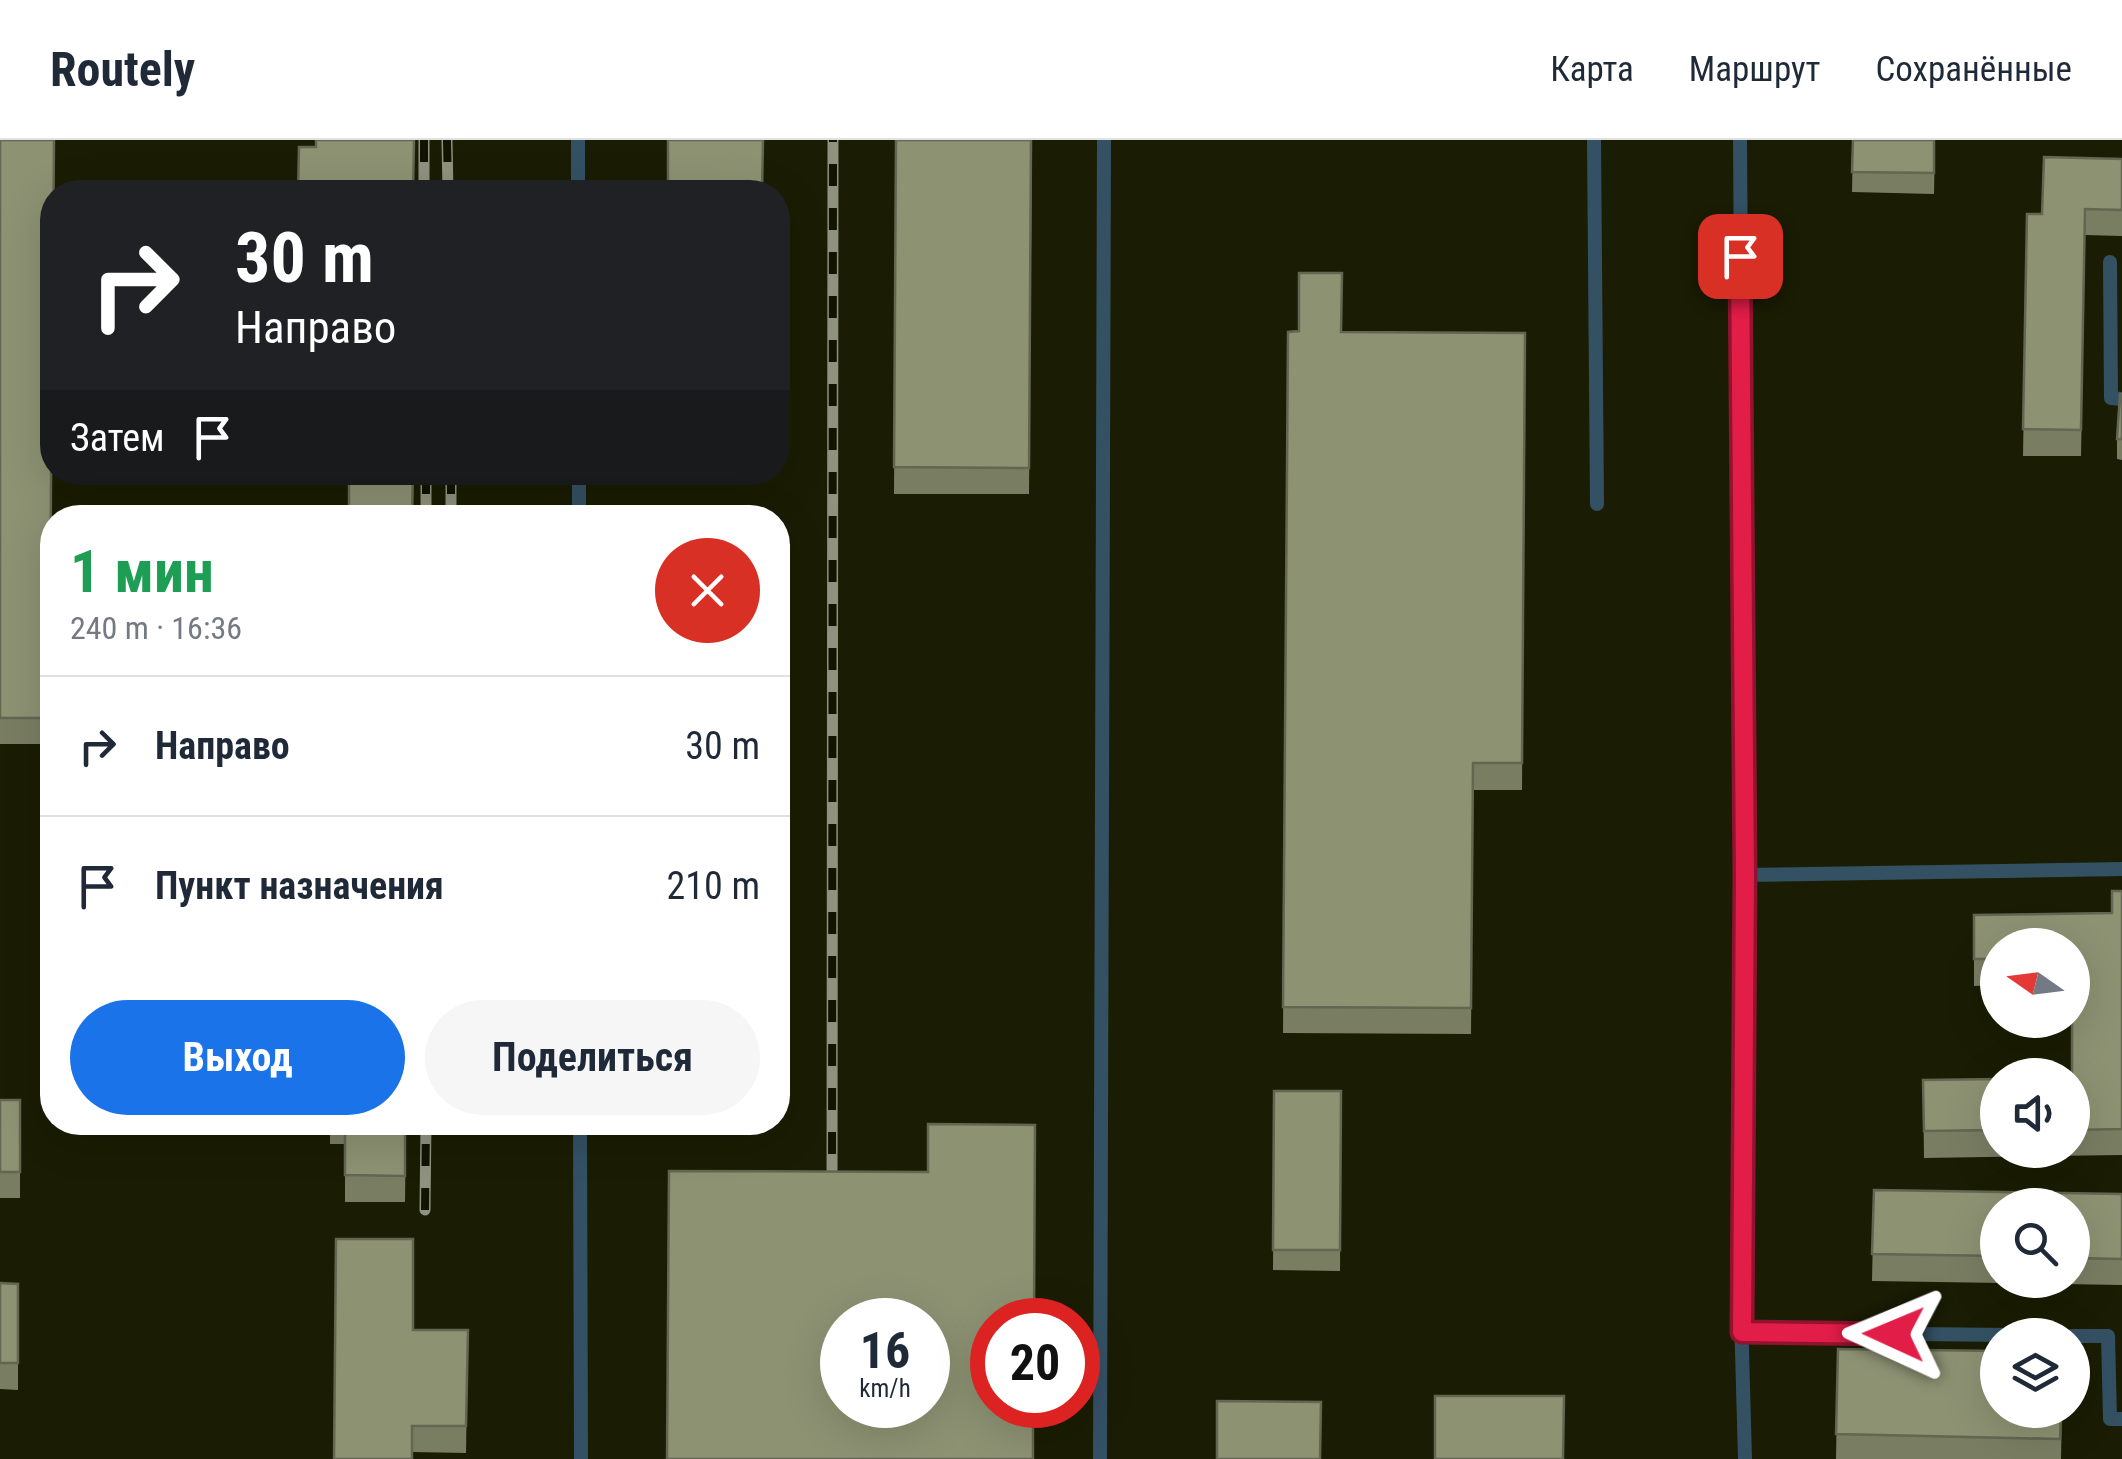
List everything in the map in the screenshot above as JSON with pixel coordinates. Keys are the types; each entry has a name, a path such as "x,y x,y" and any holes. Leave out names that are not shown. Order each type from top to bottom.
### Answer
{"lane":[{"path":"578,140 578,180"},
{"path":"1100,1459 1104,140"},
{"path":"1594,140 1597,504"},
{"path":"1740,140 1744,1459"},
{"path":"2110,262 2110,398 2122,399"},
{"path":"1745,875 2122,869"},
{"path":"580,1135 580,1459"},
{"path":"1742,1332 1980,1335"},
{"path":"2090,1336 2108,1336 2110,1419 2122,1419"}],"building":[{"path":"0,140 54,140 54,180 40,180 40,485 51,485 51,505 40,505 40,718 0,718"},
{"path":"316,140 414,140 413,180 298,180 299,147 316,147"},
{"path":"668,140 763,140 762,180 668,180"},
{"path":"896,140 1031,140 1029,468 894,467"},
{"path":"1853,140 1934,140 1934,173 1852,172"},
{"path":"2044,157 2122,159 2122,210 2085,209 2081,430 2023,429 2027,214 2042,214"},
{"path":"1299,273 1342,273 1341,332 1525,333 1522,763 1473,763 1471,1008 1283,1007 1288,332 1299,331"},
{"path":"2120,394 2122,439 2117,439"},
{"path":"349,485 413,485 412,505 349,505"},
{"path":"2112,891 2122,891 2122,1129 2090,1130 2090,1058 2072,1058 2072,1038 2090,1038 2090,928 1980,928 1980,959 1974,959 1974,915 2112,913"},
{"path":"1980,1079 1980,1130 1924,1131 1923,1080"},
{"path":"1274,1091 1341,1091 1340,1250 1273,1250"},
{"path":"0,1100 20,1100 20,1172 0,1172"},
{"path":"928,1124 1035,1125 1034,1298 970,1298 970,1428 1033,1428 1033,1459 667,1459 669,1171 928,1172"},
{"path":"345,1135 405,1135 405,1176 345,1175"},
{"path":"1874,1190 1980,1192 1980,1256 1872,1254"},
{"path":"2090,1193 2122,1194 2122,1259 2090,1258"},
{"path":"336,1239 413,1239 413,1330 468,1330 466,1426 412,1426 412,1459 334,1459"},
{"path":"0,1283 18,1284 18,1363 0,1363"},
{"path":"1838,1349 1980,1351 1980,1428 2060,1428 2060,1439 1836,1434"},
{"path":"1435,1396 1564,1396 1563,1459 1435,1459"},
{"path":"1217,1401 1321,1402 1320,1459 1217,1459"}],"railway":[{"path":"424,140 424,180"},
{"path":"447,140 448,180"},
{"path":"832,1198 833,140"},
{"path":"426,485 426,505"},
{"path":"451,485 451,505"},
{"path":"425,1210 426,1135"}],"route":[{"path":"1740,256 1745,875 1742,1332 1894,1334"}]}
